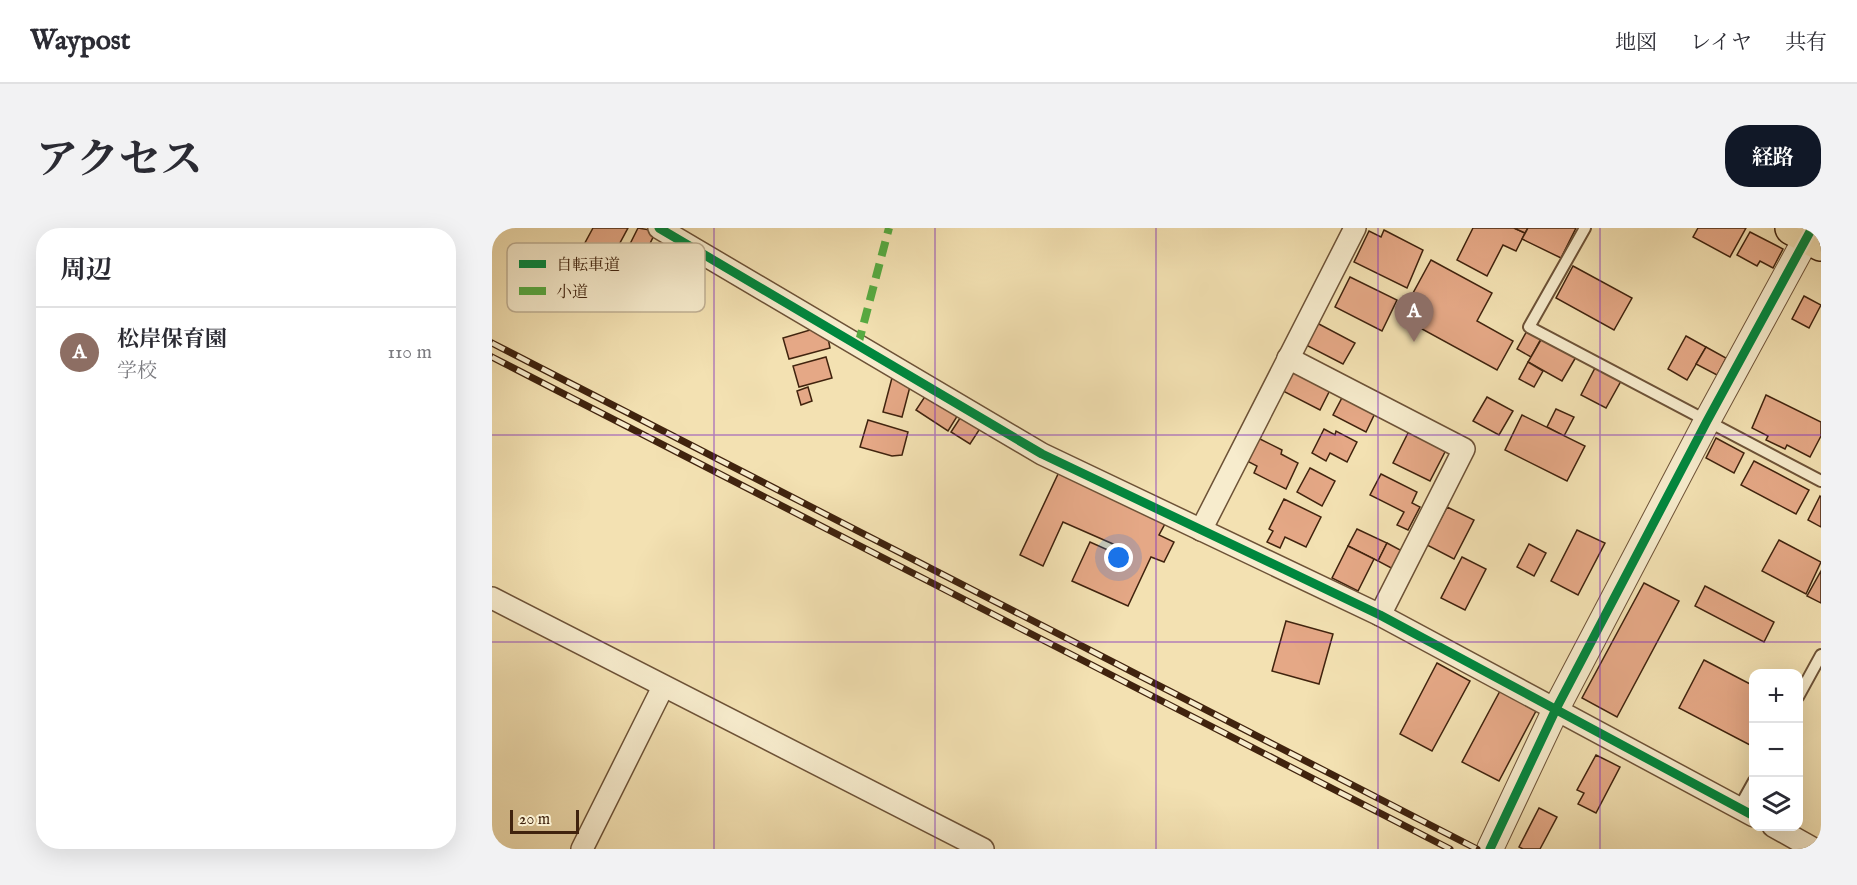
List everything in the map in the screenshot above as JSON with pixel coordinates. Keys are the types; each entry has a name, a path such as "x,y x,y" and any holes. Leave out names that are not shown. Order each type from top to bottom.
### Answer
{"street":[{"path":"660,228 685,243"},
{"path":"1201,530 1355,228"},
{"path":"1490,849 1556,709 1808,234"},
{"path":"705,255 1042,454 1380,615 1746,812"},
{"path":"1288,358 1464,449 1380,615"},
{"path":"492,598 983,849"},
{"path":"582,849 663,687"},
{"path":"1782,831 1814,849"}],"lane":[{"path":"1585,228 1529,327 1821,481"},
{"path":"1803,688 1821,656"}],"building":[{"path":"593,228 628,228 620,243 585,243"},
{"path":"638,228 656,231 650,243 630,243"},
{"path":"1473,228 1514,228 1525,233 1516,251 1503,245 1487,276 1457,260"},
{"path":"1514,228 1528,228 1525,233"},
{"path":"1528,228 1576,228 1561,258 1522,239"},
{"path":"1698,228 1746,228 1730,257 1693,237"},
{"path":"1384,230 1423,250 1407,288 1354,262 1369,231 1381,237"},
{"path":"1750,232 1783,249 1773,268 1760,261 1757,266 1737,255"},
{"path":"1431,260 1492,293 1477,321 1513,341 1497,370 1400,317"},
{"path":"1573,266 1632,298 1614,330 1556,298"},
{"path":"1350,277 1397,300 1382,331 1335,307"},
{"path":"1804,296 1821,305 1809,328 1792,319"},
{"path":"1317,323 1355,343 1343,364 1306,345"},
{"path":"820,327 827,333 830,348 789,359 783,338"},
{"path":"1529,327 1543,335 1531,357 1517,349"},
{"path":"1686,336 1706,347 1687,380 1668,369"},
{"path":"1542,338 1576,357 1562,381 1528,362"},
{"path":"1706,347 1726,358 1717,375 1696,364"},
{"path":"826,357 832,378 799,387 793,366"},
{"path":"1528,362 1543,371 1534,387 1519,379"},
{"path":"1295,367 1332,386 1320,410 1283,391"},
{"path":"1595,368 1621,381 1606,408 1581,395"},
{"path":"893,374 912,379 902,417 883,412"},
{"path":"808,387 812,401 801,405 797,391"},
{"path":"930,389 961,410 948,431 916,410"},
{"path":"1345,392 1377,409 1366,432 1333,415"},
{"path":"1766,395 1821,422 1821,436 1810,457 1787,445 1785,449 1766,440 1768,436 1752,428"},
{"path":"1487,397 1513,411 1499,435 1473,421"},
{"path":"1556,409 1574,417 1564,436 1547,427"},
{"path":"964,412 983,424 970,444 951,432"},
{"path":"1522,415 1585,446 1567,481 1505,450"},
{"path":"868,420 908,432 902,455 892,456 860,447"},
{"path":"1324,429 1335,435 1336,431 1357,442 1347,462 1330,453 1326,461 1312,453"},
{"path":"1410,429 1447,448 1430,481 1393,463"},
{"path":"1258,438 1282,450 1281,454 1298,463 1286,489 1254,473 1257,466 1247,461"},
{"path":"1716,438 1744,453 1734,473 1706,458"},
{"path":"1754,461 1809,490 1796,514 1741,485"},
{"path":"1310,468 1335,481 1322,506 1297,492"},
{"path":"1059,472 1166,522 1159,535 1174,542 1164,562 1151,557 1128,606 1072,581 1090,542 1110,551 1113,544 1063,522 1043,566 1020,555"},
{"path":"1381,474 1417,492 1412,503 1420,507 1408,530 1397,525 1404,512 1370,495"},
{"path":"1821,497 1821,527 1808,520"},
{"path":"1284,499 1321,517 1306,547 1285,537 1280,548 1267,542 1273,531 1269,529"},
{"path":"1447,507 1474,520 1454,559 1427,545"},
{"path":"1357,529 1387,543 1378,561 1348,546"},
{"path":"1577,530 1605,543 1578,595 1551,581"},
{"path":"1779,540 1821,562 1806,594 1762,571"},
{"path":"1387,543 1404,552 1395,570 1378,561"},
{"path":"1529,544 1546,553 1534,576 1517,567"},
{"path":"1348,546 1374,559 1358,591 1332,578"},
{"path":"1462,557 1486,569 1465,610 1441,598"},
{"path":"1821,571 1821,603 1807,596"},
{"path":"1644,583 1679,601 1617,717 1582,698"},
{"path":"1705,586 1774,622 1764,642 1695,606"},
{"path":"1286,621 1333,634 1319,684 1272,671"},
{"path":"1704,660 1749,683 1749,744 1679,708"},
{"path":"1437,663 1470,681 1432,751 1400,734"},
{"path":"1500,691 1536,711 1499,781 1462,762"},
{"path":"1596,755 1620,767 1596,813 1578,804 1584,793 1577,790"},
{"path":"1539,808 1557,817 1540,849 1523,849 1519,847"}],"railway":[{"path":"492,343 1477,849"},
{"path":"492,357 1450,849"}],"marked path":[{"path":"858,345 889,228"}],"cycle path":[{"path":"659,228 684,243"},
{"path":"1490,849 1556,709 1707,421 1812,228"},
{"path":"705,255 1042,454 1380,615 1749,813"}],"place":[{"name":"松岸保育園","path":"1414,342"}]}
